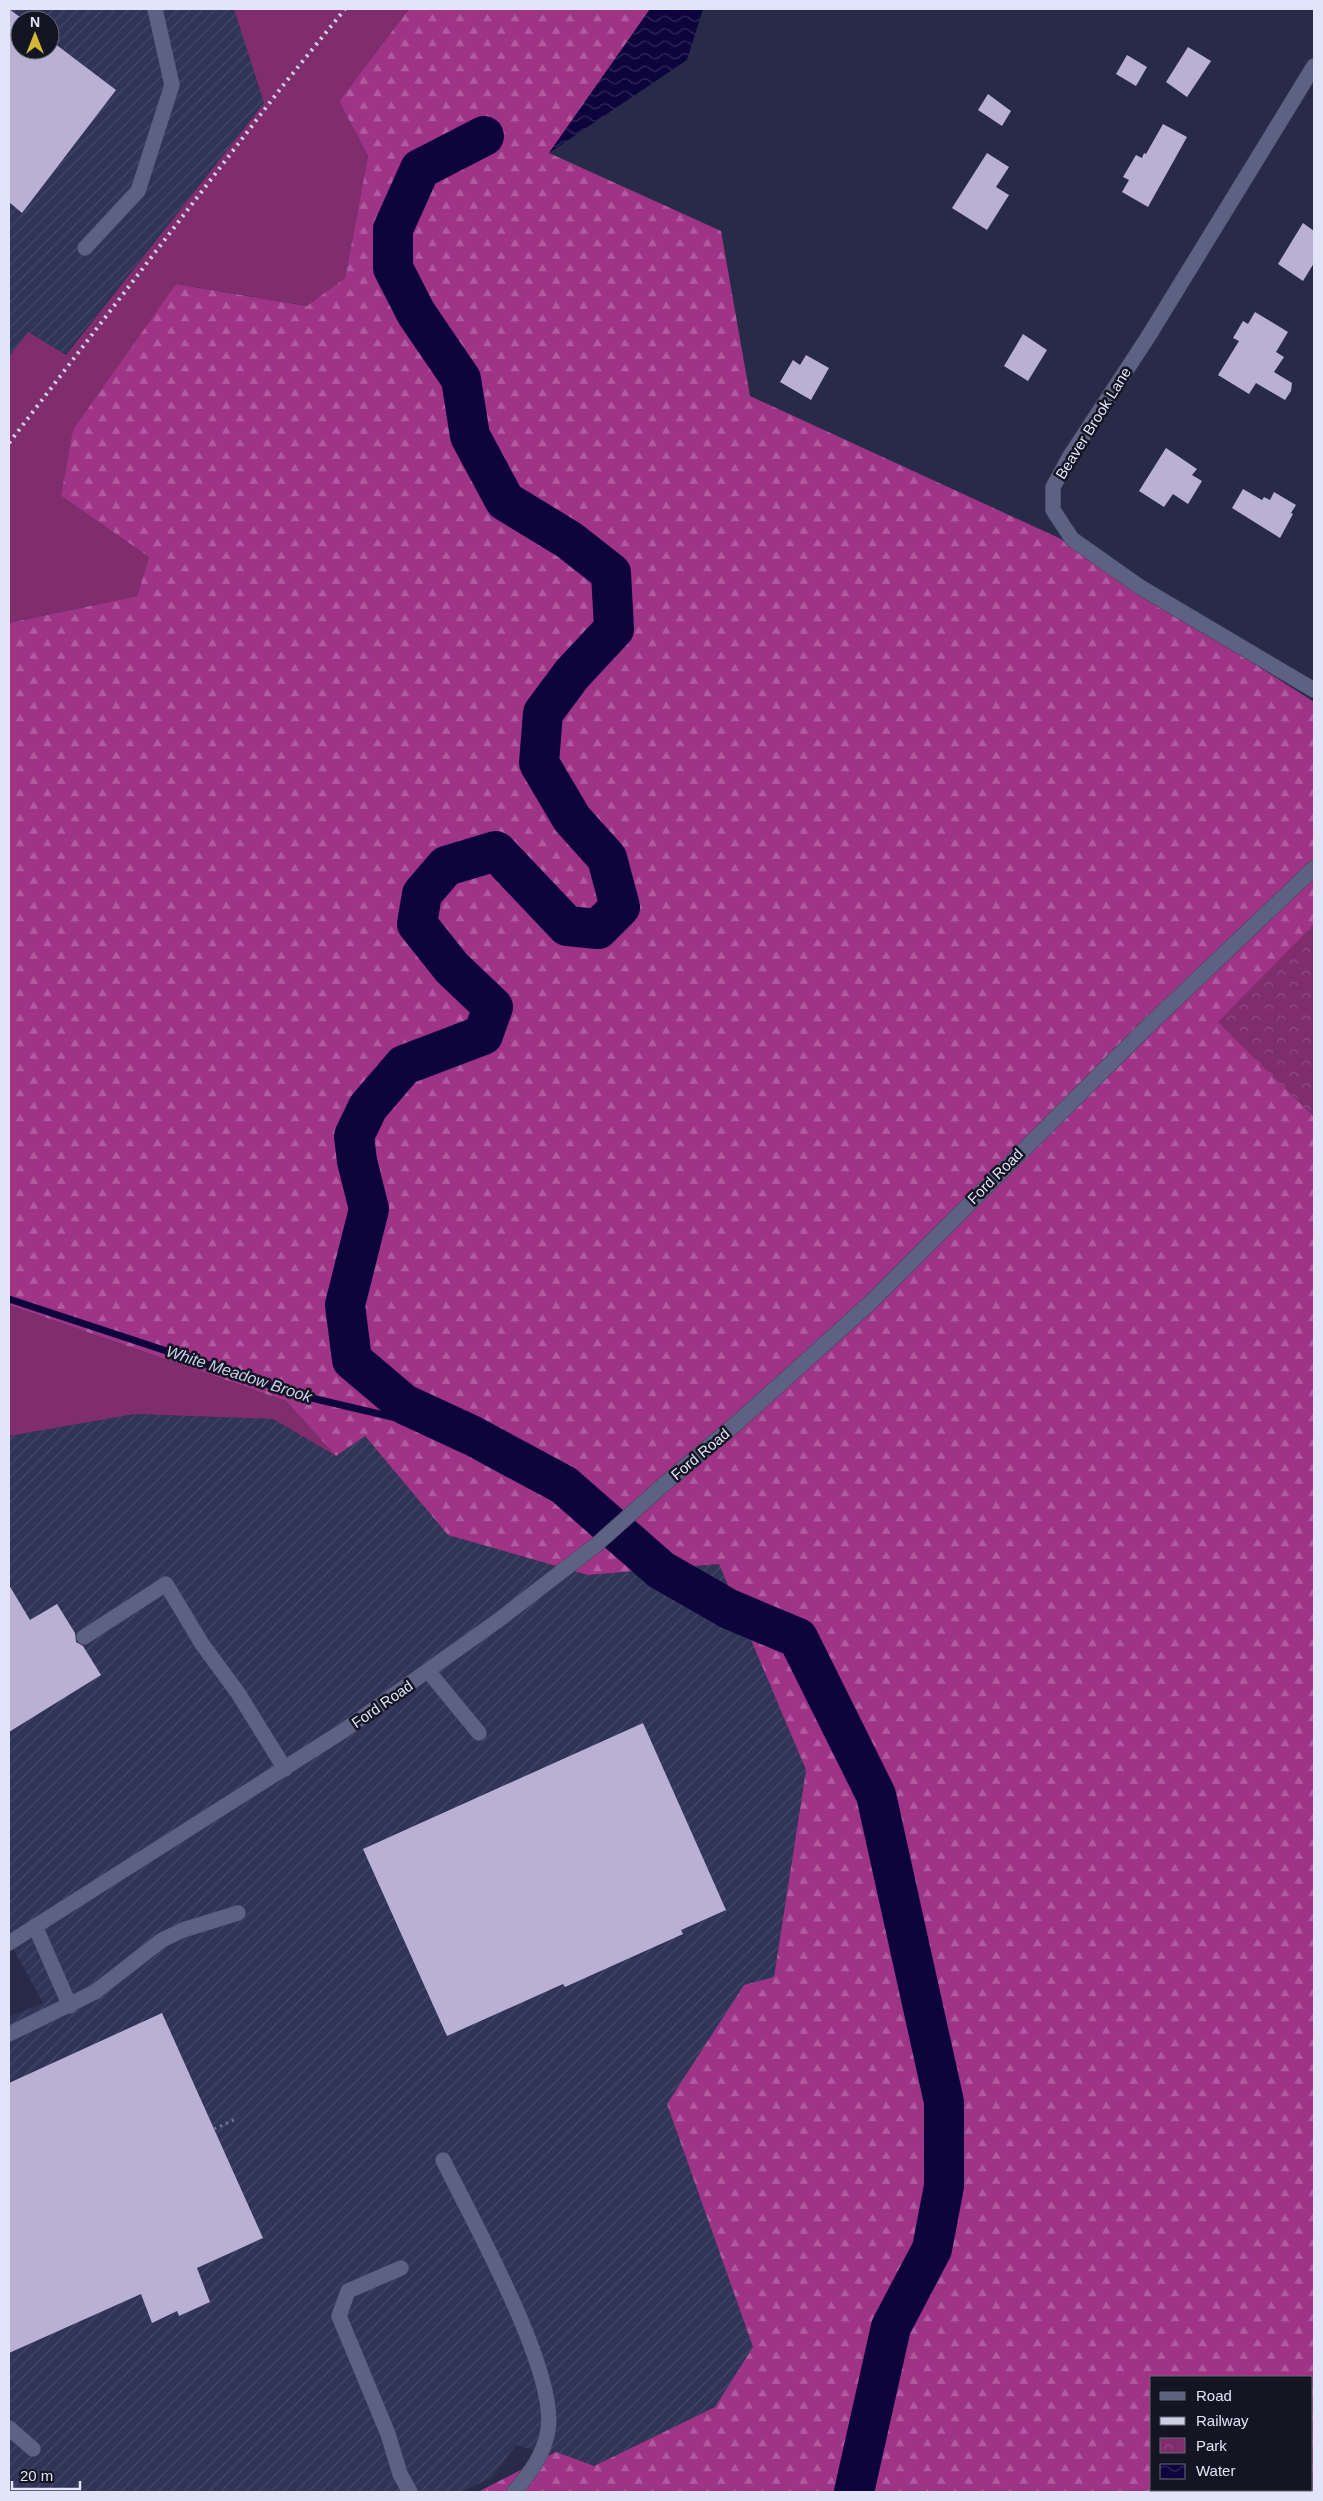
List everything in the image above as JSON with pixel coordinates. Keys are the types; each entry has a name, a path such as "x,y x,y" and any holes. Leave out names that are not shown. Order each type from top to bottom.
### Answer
{"street":[{"path":"85,248 138,192 172,85 155,9"},
{"name":"Beaver Brook Lane","path":"1314,66 1148,337 1070,456 1053,487 1053,510 1072,539 1140,587 1314,690"},
{"name":"Ford Road","path":"9,1943 343,1731 500,1619 596,1545 738,1422 871,1302 1147,1028 1314,868"},
{"path":"84,1637 166,1584 202,1644 238,1694 285,1769"},
{"path":"428,1671 479,1733"},
{"path":"9,2034 70,2006 95,1992 162,1940 183,1930 238,1913"},
{"path":"35,1926 70,2006"},
{"path":"443,2160 528,2339 545,2388 549,2409 548,2430 543,2449 534,2468 514,2492"},
{"path":"401,2268 348,2291 339,2316 388,2434 400,2474 410,2492"},
{"path":"9,2428 33,2449"}],"path":[{"path":"214,2129 238,2118"}],"shaded area":[{"path":"9,9 234,9 264,103 65,355 9,357"},
{"path":"135,1414 273,1419 336,1456 365,1436 448,1535 588,1575 719,1564 806,1770 774,1977 667,2104 753,2347 715,2407 593,2466 516,2445 491,2478 460,2492 9,2492 9,2017 43,2003 9,1941 9,1436"}],"green space":[{"path":"234,9 409,9 339,101 368,156 345,278 308,306 176,284 61,496 149,557 137,596 9,623 9,357 28,332 66,355 264,103"},
{"path":"409,9 650,9 549,153 721,231 750,396 1059,538 1314,702 1314,2492 478,2492 556,2452 594,2466 715,2407 753,2347 667,2104 744,1985 774,1977 806,1770 719,1564 588,1575 448,1535 365,1436 336,1456 286,1401 9,1305 9,623 137,596 149,557 61,496 73,430 176,284 307,306 345,278 368,156 339,101"},
{"path":"1314,924 1314,1117 1218,1022"},
{"path":"9,1305 286,1401 336,1456 273,1419 135,1414 9,1436"}],"water":[{"path":"650,9 703,9 687,60 549,153"}],"building":[{"path":"9,9 10,60 60,60 60,48 116,90 22,213 9,202"},
{"path":"1188,47 1211,61 1187,97 1166,82"},
{"path":"1127,55 1147,67 1136,86 1116,74"},
{"path":"988,94 1011,111 1002,126 978,110"},
{"path":"1163,124 1187,137 1148,207 1122,192 1129,180 1123,177 1136,155 1142,158 1144,153 1146,154"},
{"path":"987,153 1009,167 996,187 1009,195 987,230 952,208"},
{"path":"1303,223 1314,231 1314,263 1303,281 1278,264"},
{"path":"1255,312 1288,332 1276,352 1284,357 1274,372 1292,383 1291,391 1285,400 1256,383 1249,394 1218,375 1239,341 1233,338 1243,321 1248,324"},
{"path":"1023,334 1047,350 1028,381 1004,366"},
{"path":"806,355 829,368 811,400 780,382 793,360 800,365"},
{"path":"1166,448 1197,469 1192,475 1202,481 1188,504 1173,494 1164,507 1139,491"},
{"path":"1243,489 1262,500 1264,497 1270,500 1274,492 1296,505 1280,538 1232,508"},
{"path":"9,1585 30,1620 57,1604 75,1633 76,1642 83,1646 101,1675 9,1732"},
{"path":"643,1723 726,1910 681,1930 683,1934 565,1987 563,1984 447,2036 363,1849"},
{"path":"162,2013 263,2238 197,2268 210,2302 179,2316 177,2311 152,2323 141,2294 9,2353 9,2083"}],"waterway":[{"path":"484,136 420,169 393,229 393,268 416,313 461,379 470,436 505,501 569,540 611,573 614,629 572,674 543,713 539,763 572,819 607,858 620,907 598,929 567,926 496,851 446,866 422,894 417,924 452,968 493,1007 483,1035 404,1065 368,1107 354,1136 357,1161 369,1209 345,1305 352,1360 404,1404 473,1436 564,1485 661,1570 729,1609 798,1638 876,1795 944,2102 944,2186 932,2249 891,2327 854,2492"},
{"name":"White Meadow Brook","path":"9,1299 303,1396 473,1436"}],"railway":[{"path":"9,443 281,88 345,9"}]}
